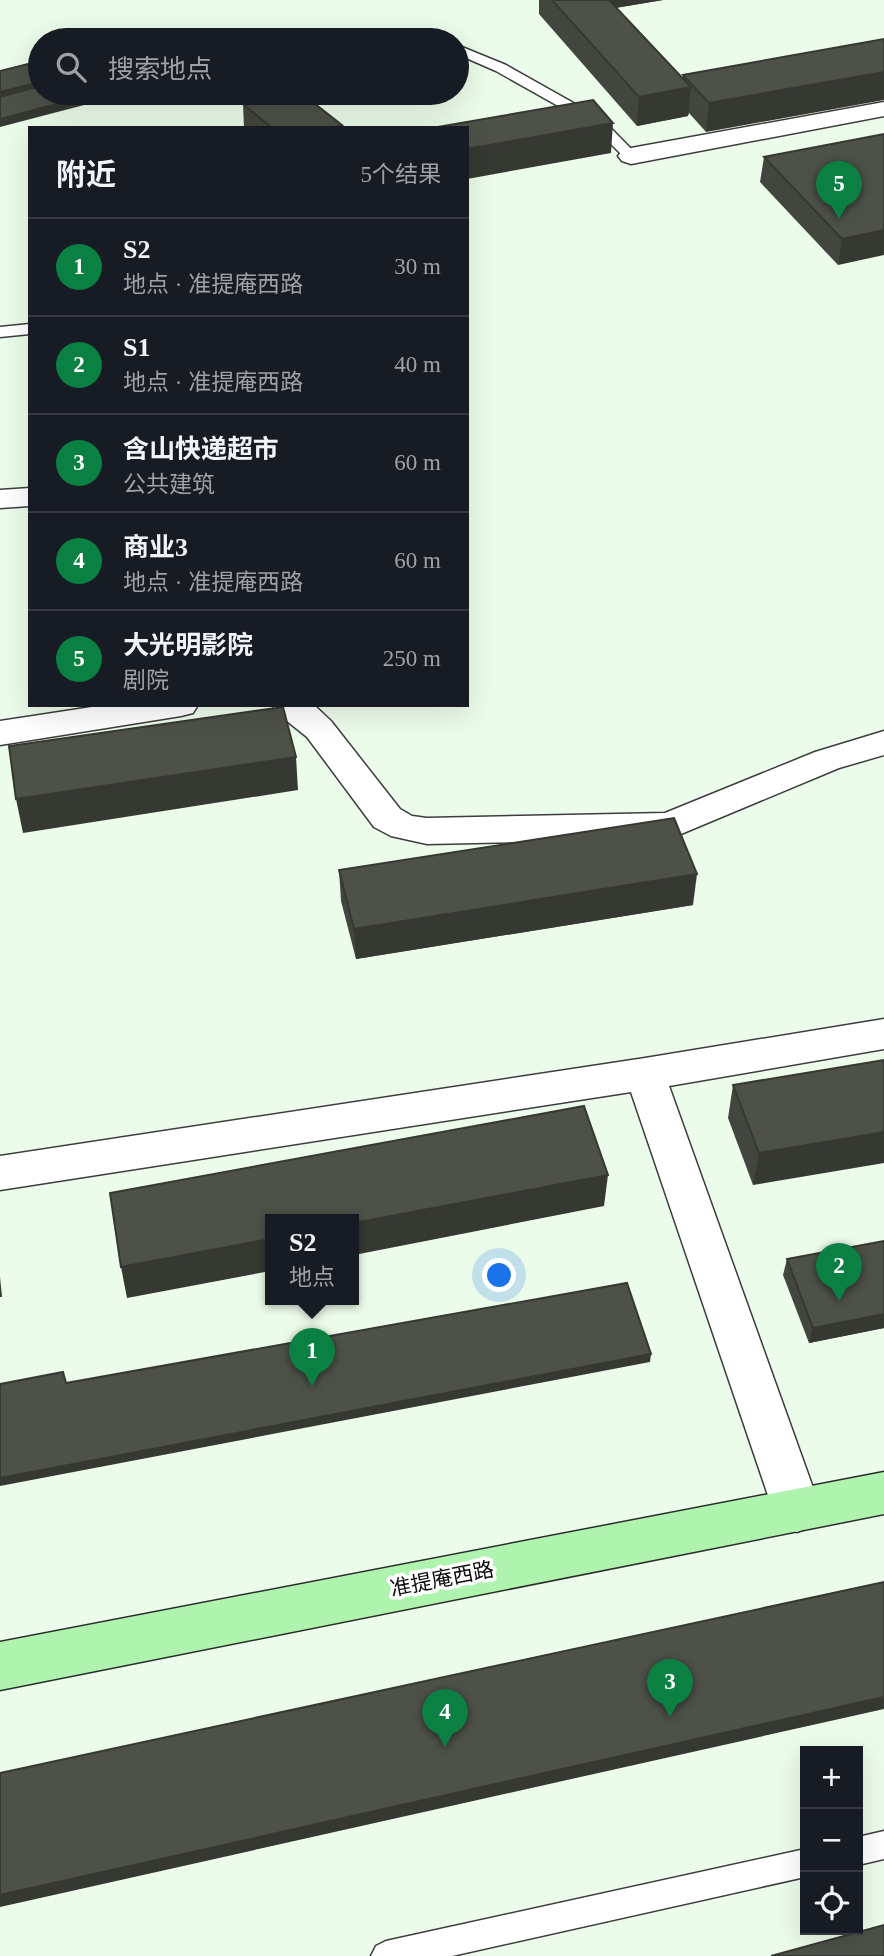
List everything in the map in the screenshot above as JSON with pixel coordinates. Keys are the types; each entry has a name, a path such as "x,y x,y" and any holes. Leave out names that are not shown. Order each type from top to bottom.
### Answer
{"main road":[{"name":"准提庵西路","path":"0,1666 884,1493"}],"street":[{"path":"631,156 884,109"},
{"path":"0,499 28,497"},
{"path":"0,733 168,707"},
{"path":"293,707 319,729 387,818 404,827 427,831 669,826 827,760 884,743"},
{"path":"0,1172 645,1074 884,1034"},
{"path":"645,1074 797,1510"}],"lane":[{"path":"469,54 501,68 597,122 631,156"},
{"path":"0,332 28,329"},
{"path":"863,1850 884,1845"},
{"path":"386,1956 800,1864"}],"building":[{"path":"552,0 609,0 691,87 639,97"},
{"path":"884,39 884,72 709,103 683,75"},
{"path":"28,64 28,85 0,92 0,71"},
{"path":"28,89 28,105 53,105 0,119 0,97"},
{"path":"593,100 613,123 469,149 469,126 444,126"},
{"path":"244,105 316,105 342,125 339,126 270,126"},
{"path":"884,134 884,230 842,239 764,157"},
{"path":"283,707 296,757 16,799 9,746"},
{"path":"674,818 697,874 354,929 339,870"},
{"path":"884,1060 884,1132 759,1153 733,1085"},
{"path":"584,1106 608,1175 359,1222 359,1214 265,1214 265,1240 121,1267 110,1193"},
{"path":"884,1241 884,1314 813,1328 787,1259"},
{"path":"627,1283 651,1354 0,1478 0,1384 63,1372 66,1383"},
{"path":"884,1582 884,1697 0,1895 0,1773"},
{"path":"884,1925 884,1956 771,1956 848,1935 863,1935 863,1931"}],"place":[{"name":"大光明影院","path":"839,219"},
{"name":"S1","path":"839,1301"},
{"name":"S2","path":"312,1386"},
{"name":"含山快递超市","path":"670,1717"},
{"name":"商业3","path":"445,1747"}]}
